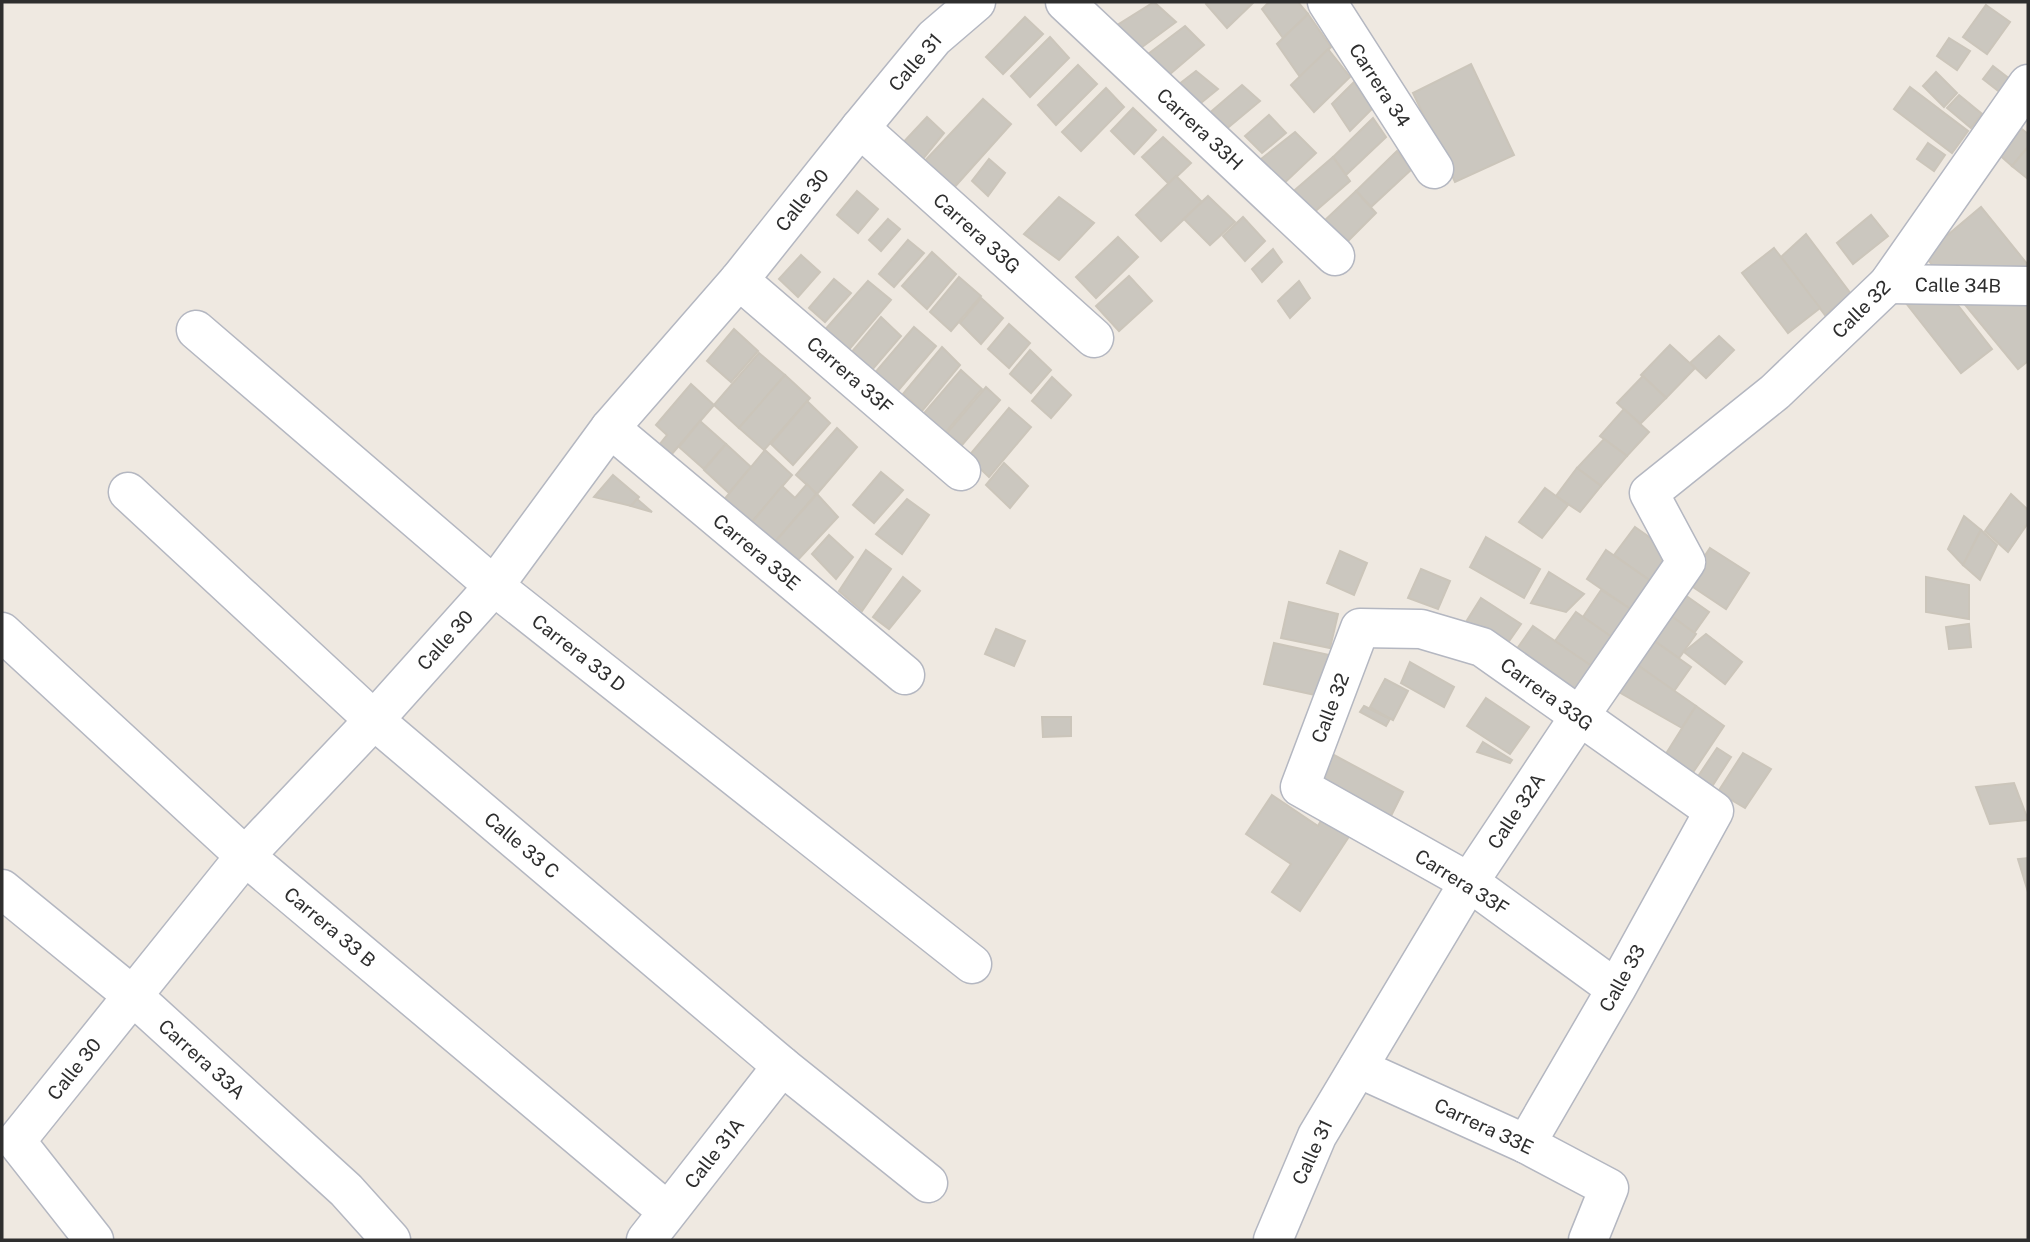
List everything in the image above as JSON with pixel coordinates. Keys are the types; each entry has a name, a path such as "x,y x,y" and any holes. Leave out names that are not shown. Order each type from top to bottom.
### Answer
{"street":[{"name":"Calle 31","path":"859,128 934,38 976,2"},
{"name":"Carrera 33H","path":"1065,2 1335,256"},
{"name":"Carrera 34","path":"1327,2 1434,169"},
{"name":"Calle 32","path":"1686,562 1649,493 1775,391 1888,284 2028,84"},
{"name":"Calle 30","path":"94,1240 16,1141 245,856 374,720 494,586 610,428 739,280 859,128"},
{"name":"Carrera 33G","path":"859,128 1094,338"},
{"name":"Carrera 33F","path":"739,280 961,471"},
{"name":"Calle 34B","path":"1888,284 2028,286"},
{"name":"Carrera 33 D","path":"195,330 494,586 972,964"},
{"name":"Carrera 33E","path":"610,428 905,676"},
{"name":"Calle 33 C","path":"128,492 374,720 782,1066 928,1183"},
{"name":"Calle 32A","path":"1358,1068 1469,882 1578,717 1686,562"},
{"name":"Carrera 33G","path":"1360,628 1421,629 1482,647 1714,811"},
{"name":"Calle 32","path":"1300,787 1360,628"},
{"name":"Carrera 33 B","path":"2,632 245,856 657,1226"},
{"name":"Carrera 33F","path":"1300,787 1469,882 1616,989"},
{"name":"Calle 33","path":"1526,1144 1616,989 1714,811"},
{"name":"Carrera 33A","path":"2,889 133,996 346,1190 391,1240"},
{"name":"Calle 31A","path":"657,1226 782,1066"},
{"name":"Calle 31","path":"1273,1240 1317,1136 1358,1068"},
{"name":"Carrera 33E","path":"1358,1068 1526,1144 1609,1188 1588,1240"}],"building":[{"path":"1154,2 1176,22 1134,53 1111,29"},
{"path":"1254,2 1227,28 1206,4"},
{"path":"1269,2 1298,2 1308,14 1283,38 1262,9"},
{"path":"1986,5 2010,22 1987,54 1963,37"},
{"path":"1308,14 1331,47 1300,77 1277,44"},
{"path":"1025,17 1043,34 1003,74 986,57"},
{"path":"1185,26 1204,45 1169,75 1148,54"},
{"path":"1050,37 1069,58 1030,97 1011,76"},
{"path":"1949,38 1970,51 1957,70 1937,56"},
{"path":"1328,49 1350,77 1314,112 1291,85"},
{"path":"1471,64 1514,155 1455,182 1413,93"},
{"path":"1078,65 1097,84 1056,125 1038,105"},
{"path":"1993,66 2011,80 2001,93 1983,79"},
{"path":"1196,71 1218,89 1196,107 1174,88"},
{"path":"1936,72 1957,93 1944,107 1923,86"},
{"path":"1354,82 1373,108 1350,131 1332,104"},
{"path":"1242,85 1260,101 1224,131 1206,116"},
{"path":"1910,87 1968,131 1952,153 1894,109"},
{"path":"1106,88 1124,107 1081,151 1062,132"},
{"path":"1959,95 1982,114 1971,128 1947,108"},
{"path":"983,99 1011,124 951,191 921,165"},
{"path":"1133,108 1156,130 1134,154 1111,131"},
{"path":"1269,115 1286,133 1262,153 1245,136"},
{"path":"927,117 944,133 918,165 899,147"},
{"path":"1373,118 1386,137 1346,175 1333,157"},
{"path":"2008,118 2028,134 2028,147 2012,166 1987,144"},
{"path":"1295,132 1316,153 1280,187 1256,163"},
{"path":"1163,137 1191,163 1169,184 1142,157"},
{"path":"1928,143 1945,155 1934,171 1917,159"},
{"path":"2028,147 2028,179 2012,166"},
{"path":"1397,151 1412,169 1371,207 1356,191"},
{"path":"1333,157 1350,181 1311,215 1288,196"},
{"path":"989,159 1005,173 988,196 972,181"},
{"path":"1176,176 1202,202 1161,241 1136,215"},
{"path":"857,191 878,209 858,233 837,215"},
{"path":"1356,191 1376,213 1345,244 1322,223"},
{"path":"1208,196 1235,222 1210,245 1184,219"},
{"path":"1059,197 1094,223 1059,260 1024,234"},
{"path":"1981,207 2028,265 2028,361 2018,369 1924,255"},
{"path":"1871,215 1888,236 1853,264 1837,243"},
{"path":"1243,217 1265,241 1245,261 1223,236"},
{"path":"888,219 900,229 881,251 869,240"},
{"path":"1806,234 1851,294 1825,315 1781,257"},
{"path":"1118,237 1138,257 1096,298 1076,277"},
{"path":"908,240 924,253 894,287 879,274"},
{"path":"1774,248 1820,308 1788,333 1742,273"},
{"path":"1273,249 1282,262 1262,282 1252,269"},
{"path":"932,252 956,274 927,309 902,286"},
{"path":"801,255 820,272 798,297 779,279"},
{"path":"1929,268 1992,349 1961,373 1898,293"},
{"path":"1129,276 1152,301 1119,331 1096,306"},
{"path":"959,277 981,296 951,331 930,312"},
{"path":"834,279 851,293 825,322 809,308"},
{"path":"868,281 891,300 846,353 823,332"},
{"path":"1299,281 1310,298 1290,318 1278,301"},
{"path":"981,298 1003,318 981,344 960,323"},
{"path":"881,317 901,336 871,371 851,353"},
{"path":"1009,324 1030,343 1009,368 988,349"},
{"path":"914,327 936,346 896,393 874,374"},
{"path":"734,329 758,351 731,382 707,361"},
{"path":"1719,336 1734,350 1706,378 1690,363"},
{"path":"1670,345 1695,368 1666,398 1641,375"},
{"path":"942,347 960,365 922,411 903,394"},
{"path":"1030,350 1051,370 1031,393 1010,374"},
{"path":"759,353 785,375 739,428 714,405"},
{"path":"961,370 982,389 941,438 920,418"},
{"path":"785,375 810,398 764,450 739,428"},
{"path":"1643,376 1666,398 1640,424 1617,403"},
{"path":"1052,377 1071,395 1051,418 1032,401"},
{"path":"691,384 714,405 671,455 660,444 667,435 656,425"},
{"path":"986,387 1000,400 962,445 947,433"},
{"path":"807,401 830,423 793,465 771,444"},
{"path":"1009,408 1031,427 989,477 968,457"},
{"path":"1624,409 1649,432 1627,456 1600,436"},
{"path":"700,421 726,444 704,469 679,447"},
{"path":"837,428 857,447 817,494 796,475"},
{"path":"1604,439 1627,456 1601,486 1577,468"},
{"path":"726,444 751,467 729,493 704,470"},
{"path":"765,450 792,475 749,525 723,501"},
{"path":"1004,463 1028,486 1010,508 986,485"},
{"path":"1577,468 1601,486 1580,512 1556,496"},
{"path":"881,472 903,490 874,523 853,505"},
{"path":"613,475 639,497 631,506 594,497"},
{"path":"807,484 816,494 774,543 750,525 782,486 795,498"},
{"path":"1545,488 1568,505 1542,538 1519,522"},
{"path":"817,494 838,517 794,564 774,543"},
{"path":"2011,494 2028,510 2028,523 2008,552 1985,531"},
{"path":"637,499 652,512 631,506"},
{"path":"907,499 929,515 902,554 876,534"},
{"path":"1964,516 1981,530 1963,565 1948,549"},
{"path":"1635,527 1672,553 1652,582 1614,555"},
{"path":"1981,530 1997,545 1980,580 1963,565"},
{"path":"829,535 853,557 836,579 812,554"},
{"path":"1486,537 1540,569 1524,598 1470,567"},
{"path":"1710,548 1749,573 1726,609 1687,583"},
{"path":"866,550 891,569 862,611 839,591"},
{"path":"1606,550 1652,582 1632,610 1587,579"},
{"path":"1340,551 1367,563 1354,595 1327,583"},
{"path":"1421,569 1450,581 1438,609 1408,598"},
{"path":"1549,572 1584,594 1566,612 1531,603"},
{"path":"903,577 920,591 889,629 873,617"},
{"path":"1926,577 1969,585 1969,619 1926,612"},
{"path":"1601,590 1632,610 1613,638 1583,617"},
{"path":"1685,595 1709,612 1694,633 1670,615"},
{"path":"1481,598 1521,624 1505,647 1466,622"},
{"path":"1289,602 1338,614 1330,648 1281,638"},
{"path":"1576,612 1613,638 1593,667 1555,641"},
{"path":"1670,615 1696,634 1679,658 1653,640"},
{"path":"1969,624 1971,647 1949,649 1946,627"},
{"path":"1533,626 1593,667 1574,694 1514,653"},
{"path":"996,629 1025,641 1014,666 985,654"},
{"path":"1706,634 1742,662 1725,684 1684,652"},
{"path":"1653,640 1691,667 1674,691 1636,664"},
{"path":"1274,643 1329,655 1320,696 1264,684"},
{"path":"1410,662 1454,687 1444,707 1401,683"},
{"path":"1636,664 1696,706 1682,728 1617,691"},
{"path":"1385,679 1408,691 1393,720 1370,707"},
{"path":"1486,698 1529,727 1510,754 1467,726"},
{"path":"1364,706 1390,719 1386,726 1360,712"},
{"path":"1696,706 1724,726 1692,774 1664,757"},
{"path":"1042,717 1071,717 1071,736 1043,737"},
{"path":"1483,742 1512,760 1510,763 1477,752"},
{"path":"1717,748 1731,757 1711,788 1697,778"},
{"path":"1743,753 1771,769 1745,808 1718,792"},
{"path":"1332,754 1403,792 1386,826 1314,788"},
{"path":"2014,783 2028,820 1990,824 1976,787"},
{"path":"1272,795 1318,826 1323,817 1350,835 1300,911 1272,892 1291,864 1246,834"},
{"path":"2028,858 2028,892 2018,859"}]}
